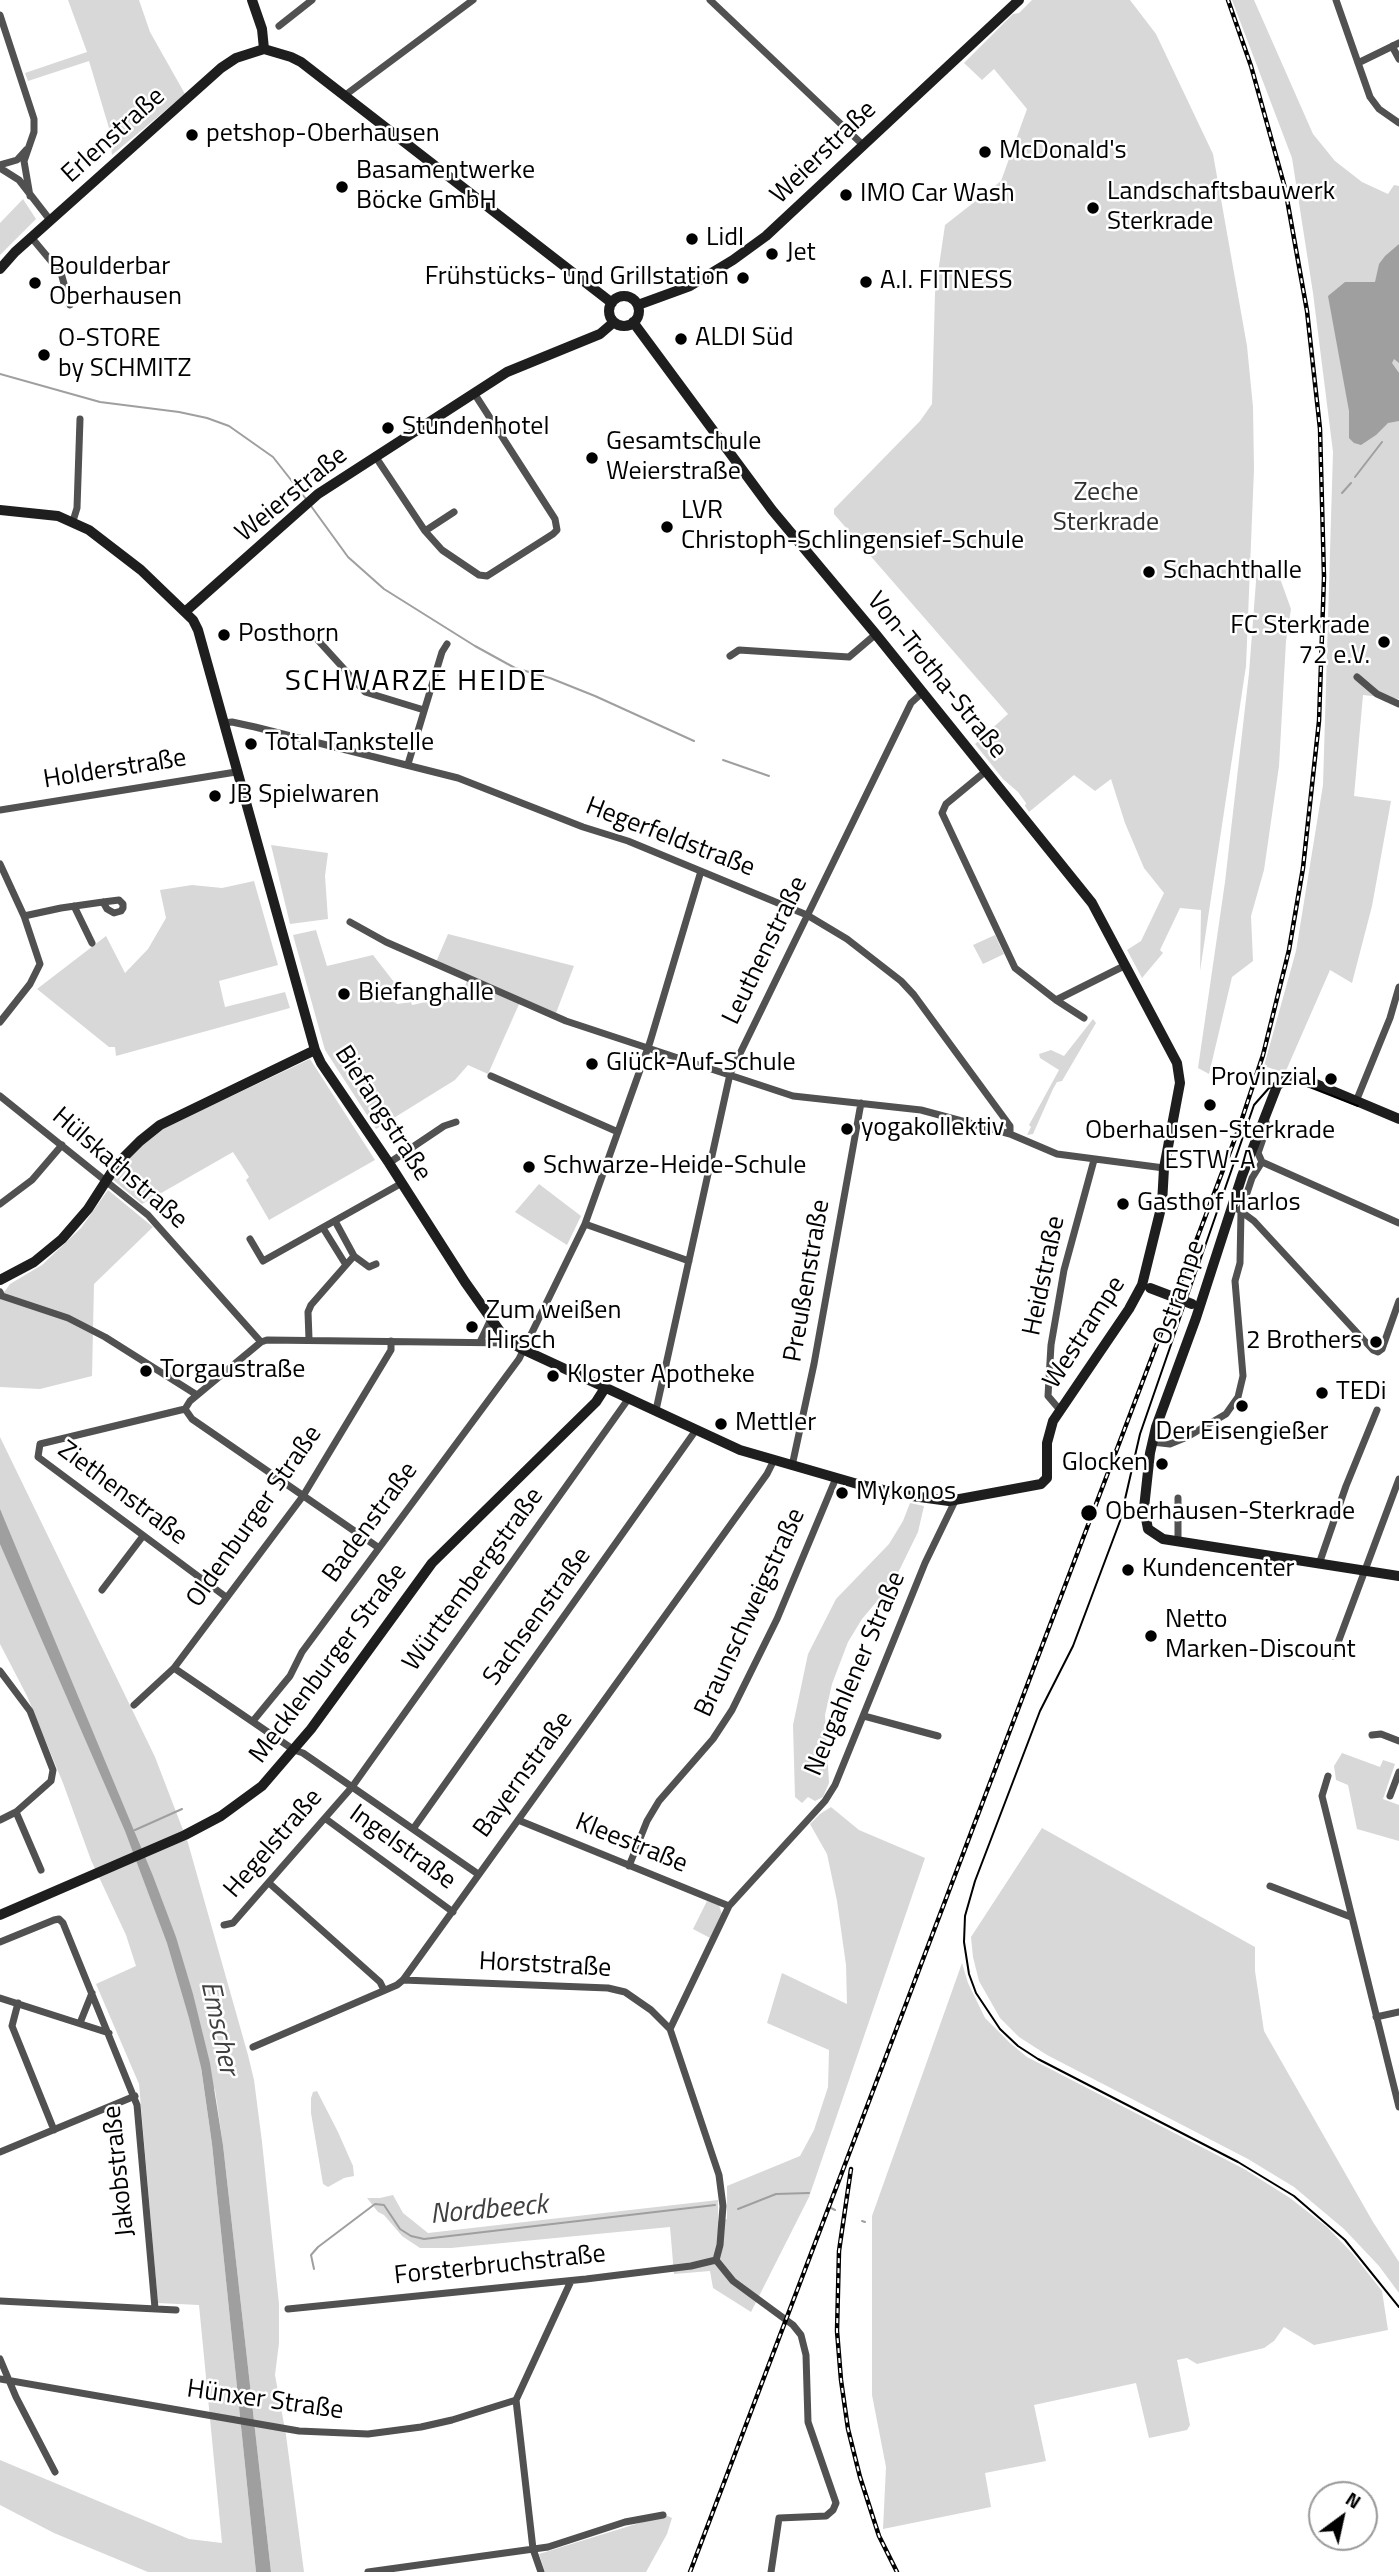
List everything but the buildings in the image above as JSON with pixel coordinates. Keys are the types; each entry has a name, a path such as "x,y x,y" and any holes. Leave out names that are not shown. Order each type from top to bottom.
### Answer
{"main road":[{"path":"251,0 262,29 264,50 284,54 301,62 612,303"},
{"name":"Weierstraße","path":"638,305 690,286 751,248 794,212 1019,0"},
{"name":"Erlenstraße","path":"0,269 31,237 221,68 236,58 264,50"},
{"path":"626,296 638,305 638,314 633,322 625,325 614,322 610,314 612,303 617,298 626,296"},
{"name":"Weierstraße","path":"186,611 318,494 507,372 600,334 614,322"},
{"name":"Von-Trotha-Straße","path":"633,322 772,510 876,634 1094,905 1173,1054 1179,1073"},
{"name":"Biefangstraße","path":"0,510 41,513 73,522 109,544 186,611 198,630 236,772 321,1063 502,1336 511,1343"},
{"path":"0,1280 34,1262 62,1239 88,1209 129,1151 160,1125 315,1049"},
{"name":"Westrampe","path":"1060,1410 1146,1287 1161,1209 1164,1168 1180,1083 1179,1073"},
{"name":"Ostrampe","path":"1178,1542 1163,1539 1152,1533 1147,1526 1144,1496 1152,1442 1195,1305 1236,1208 1275,1090 1282,1080 1297,1076 1357,1099"},
{"path":"1357,1099 1399,1119"},
{"path":"1146,1287 1195,1305"},
{"path":"511,1343 740,1450 908,1496 955,1501 1041,1484 1047,1478 1047,1438 1060,1410"},
{"name":"Mecklenburger Straße","path":"0,1915 164,1845 212,1821 268,1780 294,1750 432,1563 596,1402 606,1388"},
{"path":"1178,1542 1399,1576"}],"street":[{"path":"279,26 312,0"},
{"path":"710,0 863,145"},
{"path":"1336,0 1370,97 1379,109 1399,123"},
{"path":"344,96 467,2"},
{"path":"0,15 34,119 34,132 24,168 30,196"},
{"path":"1357,64 1396,44 1399,58"},
{"path":"0,167 17,160 28,148"},
{"path":"0,167 15,177 50,220"},
{"path":"31,237 61,273 70,305"},
{"path":"375,456 425,531 442,550 476,573 487,576 556,530 555,519 474,393"},
{"path":"73,522 77,508 80,419"},
{"path":"425,531 454,512"},
{"path":"730,656 739,650 849,657 876,634"},
{"path":"315,637 365,692 424,710"},
{"path":"408,765 442,652 447,644"},
{"path":"1357,677 1377,694 1399,704"},
{"name":"Leuthenstraße","path":"656,1410 730,1074 911,703 923,692"},
{"name":"Hegerfeldstraße","path":"223,723 232,722 255,727 458,778 583,827 628,841 807,915 847,939 901,981 914,995 1010,1125 1010,1134"},
{"path":"986,771 946,804 942,814 1012,964 1056,1000 1084,1018"},
{"name":"Holderstraße","path":"0,810 236,772"},
{"path":"0,864 24,916 40,966 30,984 0,1022"},
{"name":"Badenstraße","path":"253,1721 283,1686 302,1652 512,1369 585,1224 647,1049 701,871"},
{"path":"24,916 103,902"},
{"path":"74,906 92,943"},
{"path":"350,922 386,942 566,1021 793,1096 921,1110 1010,1134 1057,1154 1164,1168"},
{"path":"1056,1000 1126,965"},
{"path":"1357,1099 1390,1018 1399,987"},
{"path":"491,1076 618,1132"},
{"name":"Hülskathstraße","path":"0,1096 157,1224 261,1342"},
{"name":"Preußenstraße","path":"792,1466 814,1364 861,1103"},
{"name":"Ostrampe","path":"1236,1208 1262,1162 1258,1153 1267,1127 1265,1117"},
{"path":"389,1163 444,1126 456,1122"},
{"path":"0,1204 32,1180 62,1145"},
{"name":"Heidstraße","path":"1060,1410 1048,1396 1051,1345 1064,1270 1094,1160"},
{"path":"1262,1162 1399,1223"},
{"path":"250,1239 263,1261 402,1183"},
{"path":"1236,1208 1254,1221 1373,1350 1380,1351 1399,1301"},
{"path":"1152,1442 1170,1444 1187,1437 1226,1414 1238,1397 1243,1376 1235,1281 1240,1263 1236,1208"},
{"path":"335,1221 354,1256 369,1268 376,1264"},
{"path":"585,1224 690,1261"},
{"path":"323,1228 346,1265"},
{"path":"309,1339 311,1306 354,1256"},
{"path":"0,1293 2,1296 68,1318 105,1337 197,1395"},
{"path":"480,1342 491,1319"},
{"path":"379,1548 192,1419 185,1409 190,1401 261,1342 271,1339 511,1343"},
{"name":"Oldenburger Straße","path":"134,1706 174,1668 303,1496 391,1350 391,1340"},
{"name":"Württembergstraße","path":"352,1787 629,1398"},
{"name":"Ziethenstraße","path":"185,1409 40,1444 38,1457 226,1597"},
{"path":"1319,1564 1346,1486 1377,1410"},
{"name":"Sachsenstraße","path":"414,1829 696,1430"},
{"name":"Bayernstraße","path":"253,2048 403,1980 768,1474 774,1460"},
{"name":"Braunschweigstraße","path":"629,1866 647,1821 659,1801 729,1716 777,1619 836,1478"},
{"path":"1333,1656 1399,1479"},
{"path":"1178,1498 1178,1542"},
{"name":"Neugahlener Straße","path":"670,2029 729,1906 825,1801 835,1785 925,1563 955,1501"},
{"path":"102,1590 143,1536"},
{"path":"174,1668 478,1874"},
{"path":"0,1671 30,1711 53,1770 51,1781 16,1812 0,1820"},
{"path":"864,1716 938,1736"},
{"path":"1371,1735 1381,1734 1399,1741"},
{"path":"1390,1796 1399,1772"},
{"path":"1328,1776 1322,1796 1399,2107"},
{"name":"Hegelstraße","path":"224,1925 233,1923 352,1787"},
{"path":"16,1812 41,1870"},
{"name":"Ingelstraße","path":"326,1819 453,1912"},
{"name":"Kleestraße","path":"518,1820 729,1906"},
{"path":"269,1883 380,1982 384,1990"},
{"path":"1270,1886 1351,1917"},
{"name":"Jakobstraße","path":"0,1942 60,1919 109,2033 137,2105 155,2308"},
{"name":"Horststraße","path":"403,1980 617,1989 639,2001 670,2029"},
{"path":"80,2023 92,1993"},
{"path":"0,1998 109,2033"},
{"path":"18,2003 12,2026 54,2130"},
{"path":"1376,2017 1399,2012"},
{"path":"670,2029 719,2175 722,2219 716,2260 733,2281 793,2325 801,2335 806,2355 808,2422 836,2503 826,2516 779,2518 771,2572"},
{"path":"0,2152 135,2096"},
{"name":"Forsterbruchstraße","path":"288,2309 571,2281 691,2266 716,2260"},
{"path":"541,2572 533,2549 516,2400 571,2281"},
{"path":"0,2301 176,2310"},
{"path":"0,2359 16,2397 55,2472"},
{"name":"Hünxer Straße","path":"0,2379 263,2425 335,2434 386,2433 442,2423 516,2400"},
{"path":"368,2572 548,2547 625,2522 663,2515"}],"green space":[{"path":"68,0 139,0 150,32 185,94 112,155 109,128 89,61 28,81 25,73 87,52"},
{"name":"Zeche Sterkrade","path":"1032,0 1130,0 1156,34 1213,154 1247,346 1253,407 1254,469 1246,666 1200,971 1201,910 1180,908 1160,950 1163,953 1142,978 1127,950 1141,941 1164,893 1144,868 1125,823 1111,779 1095,791 1074,775 1029,812 1018,792 1003,779 975,744 1008,714 834,514 834,509 920,421 932,404 935,293 945,225 1001,181 1027,109 994,69 982,80 964,63 1013,14 1019,13"},
{"path":"1232,0 1254,0 1313,134 1335,161 1362,182 1388,194 1394,185 1399,186 1399,699 1363,695 1354,796 1391,801 1372,906 1352,983 1330,970 1285,1073 1264,1066 1296,951 1323,785 1333,452 1313,293 1292,158"},
{"path":"23,199 36,219 0,255 0,223"},
{"path":"1257,568 1277,570 1291,609 1286,641 1279,766 1264,870 1251,916 1253,961 1232,977 1209,1074 1198,1068 1225,882 1249,673"},
{"path":"271,845 328,853 325,876 328,919 290,924"},
{"path":"254,881 278,965 219,981 225,1007 285,992 290,1008 116,1056 115,1047 109,1047 37,989 106,936 125,973 148,949 166,918 160,890 192,885 222,888"},
{"path":"316,930 327,966 373,955 394,982 388,992 397,1004 411,1002 412,1005 434,1000 434,995 444,995 458,1001 467,981 520,1002 488,1074 468,1065 455,1080 376,1129 325,1050 293,935"},
{"path":"448,934 574,966 556,1013 436,962"},
{"path":"995,935 1004,954 983,964 973,945"},
{"path":"1093,1019 1096,1023 1062,1081 1057,1082 1053,1089 1033,1134 1027,1135 1031,1127 1029,1125 1059,1070 1040,1058 1039,1054 1051,1050 1064,1056"},
{"path":"310,1059 375,1160 269,1220 246,1180 249,1177 233,1152 142,1204 112,1179 132,1152 160,1130"},
{"path":"539,1184 581,1216 567,1245 515,1212"},
{"path":"108,1190 153,1227 94,1284 92,1376 40,1389 0,1387 0,1298 10,1284 42,1265 81,1228"},
{"path":"0,1437 155,1757 188,1843 248,2055 262,2142 279,2304 279,2343 275,2375 286,2435 304,2572 271,2572 223,2145 215,2090 201,2068 212,2144 256,2572 148,2572 54,2533 0,2505 0,2460 189,2539 222,2543 199,2305 158,2303 139,2084 96,1984 136,1966 126,1935 91,1860 27,1696 0,1644"},
{"path":"910,1503 924,1506 918,1532 894,1581 862,1619 848,1642 832,1684 825,1715 829,1783 823,1797 815,1801 808,1797 802,1803 795,1797 793,1725 808,1654 836,1599 889,1544"},
{"path":"1342,1753 1380,1767 1383,1760 1395,1764 1383,1799 1399,1805 1399,1841 1357,1829 1348,1785 1336,1780 1334,1766"},
{"path":"831,1807 859,1830 925,1858 809,2197 751,2312 713,2288 710,2271 674,2274 670,2227 451,2248 420,2248 402,2236 384,2215 378,2212 367,2198 393,2195 403,2213 428,2233 718,2200 718,2221 727,2219 727,2186 800,2156 814,2130 828,2087 829,2050 767,2023 782,1973 847,2004 846,1965 837,1901 827,1854 810,1824"},
{"path":"1042,1828 1255,1947 1255,1971 1264,2031 1373,2222 1399,2262 1399,2293 1379,2266 1344,2229 1294,2187 1248,2159 1047,2055 1019,2037 1000,2018 979,1981 971,1937"},
{"path":"707,1901 719,1905 722,1914 710,1938 693,1929"},
{"path":"962,1963 968,1983 985,2018 1027,2057 1244,2169 1290,2198 1327,2227 1382,2291 1388,2330 1314,2345 1284,2327 1274,2341 1264,2348 1197,2364 1187,2358 1177,2360 1190,2425 1187,2430 1149,2438 1136,2383 1034,2405 1046,2461 985,2473 991,2507 883,2529 886,2467 872,2395 872,2216"},
{"path":"317,2091 353,2166 354,2176 328,2187 323,2184 311,2113 311,2098 313,2092"},
{"path":"665,2515 672,2518 667,2534 646,2572 545,2572 539,2554"}],"shaded area":[{"path":"1399,244 1399,363 1394,359 1392,363 1399,373 1399,421 1388,423 1361,445 1349,438 1349,411 1328,296 1345,282 1375,282 1379,264"},
{"path":"0,1509 153,1876 176,1937 193,1994 210,2063 223,2145 271,2572 256,2572 212,2144 201,2067 189,2018 167,1943 125,1831 0,1544"}],"waterway":[{"path":"0,374 100,402 179,412 229,426 273,457 306,499"},
{"path":"1355,477 1382,442"},
{"path":"1342,493 1351,483"},
{"path":"311,506 348,557 384,589 475,646 515,668 550,678 595,696 694,741"},
{"path":"723,760 769,776"},
{"path":"135,1830 182,1809"},
{"name":"Nordbeeck","path":"738,2209 776,2194 809,2193"},
{"name":"Nordbeeck","path":"314,2269 311,2255 318,2247 375,2204 384,2205 400,2229 411,2236 424,2239 715,2205"},
{"name":"Nordbeeck","path":"831,2208 835,2210"}],"tram line":[{"path":"1358,1106 1302,1084 1290,1082 1269,1088 1254,1105 1140,1434 1120,1521 1073,1646 1040,1711 975,1881 965,1916 964,1942 969,1974 976,1993 1000,2029 1018,2046 1038,2059 1238,2162 1294,2196 1345,2240 1399,2307"}],"railway":[{"path":"690,2572 1239,1128 1263,1055 1289,950 1303,868 1319,721 1324,577 1320,429 1307,311 1285,188 1251,66 1228,0"},
{"path":"851,2169 839,2251 837,2331 841,2380 848,2429 860,2477 879,2536 897,2572"}],"place":[{"name":"petshop-Oberhausen","path":"192,135"},
{"name":"McDonald's","path":"985,152"},
{"name":"Basamentwerke Böcke GmbH","path":"342,187"},
{"name":"IMO Car Wash","path":"846,195"},
{"name":"Landschaftsbauwerk Sterkrade","path":"1093,208"},
{"name":"Lidl","path":"692,239"},
{"name":"Jet","path":"772,254"},
{"name":"Frühstücks- und Grillstation","path":"743,278"},
{"name":"A.I. FITNESS","path":"866,282"},
{"name":"Boulderbar Oberhausen","path":"35,283"},
{"name":"ALDI Süd","path":"681,339"},
{"name":"O-STORE by SCHMITZ","path":"44,355"},
{"name":"Stundenhotel","path":"388,428"},
{"name":"Gesamtschule Weierstraße","path":"592,458"},
{"name":"LVR Christoph-Schlingensief-Schule","path":"667,527"},
{"name":"Schachthalle","path":"1149,572"},
{"name":"Posthorn","path":"224,635"},
{"name":"FC Sterkrade 72 e.V.","path":"1384,642"},
{"name":"Total Tankstelle","path":"251,744"},
{"name":"JB Spielwaren","path":"215,796"},
{"name":"Biefanghalle","path":"344,994"},
{"name":"Glück-Auf-Schule","path":"592,1064"},
{"name":"Provinzial","path":"1331,1079"},
{"name":"Oberhausen-Sterkrade ESTW-A","path":"1210,1105"},
{"name":"yogakollektiv","path":"847,1129"},
{"name":"Schwarze-Heide-Schule","path":"529,1167"},
{"name":"Gasthof Harlos","path":"1123,1204"},
{"name":"Zum weißen Hirsch","path":"472,1327"},
{"name":"2 Brothers","path":"1376,1342"},
{"name":"Torgaustraße","path":"146,1371"},
{"name":"Kloster Apotheke","path":"553,1376"},
{"name":"TEDi","path":"1322,1393"},
{"name":"Der Eisengießer","path":"1242,1406"},
{"name":"Mettler","path":"721,1424"},
{"name":"Glocken","path":"1162,1464"},
{"name":"Mykonos","path":"842,1493"},
{"name":"Oberhausen-Sterkrade","path":"1089,1513"},
{"name":"Kundencenter","path":"1128,1570"},
{"name":"Netto Marken-Discount","path":"1151,1636"}],"district":[{"name":"SCHWARZE HEIDE","path":"416,683"}],"water label":[{"name":"Emscher","path":"218,2028"}]}
